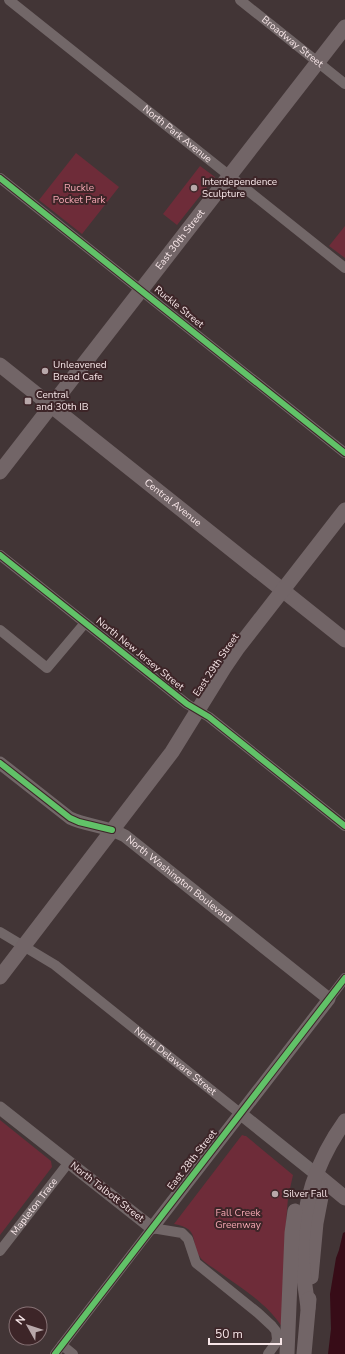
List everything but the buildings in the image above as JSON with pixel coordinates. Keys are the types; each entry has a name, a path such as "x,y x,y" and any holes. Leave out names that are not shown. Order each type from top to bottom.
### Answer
{"main road":[{"name":"East 30th Street","path":"0,472 345,27"},
{"name":"Central Avenue","path":"0,365 345,640"},
{"name":"East 29th Street","path":"0,977 172,752 224,668 345,510"},
{"path":"287,1354 292,1233 300,1186 316,1174 324,1154 345,1121"},
{"path":"304,1354 316,1223 321,1197 316,1174"},
{"name":"North Delaware Street","path":"316,1174 343,1196"}],"street":[{"name":"North Park Avenue","path":"9,0 345,268"},
{"name":"Broadway Street","path":"240,0 345,84"},
{"name":"Ruckle Street","path":"0,178 345,453"},
{"name":"North New Jersey Street","path":"0,555 187,704 209,717 345,826"},
{"path":"0,630 47,668 85,623"},
{"name":"North Washington Boulevard","path":"0,763 70,818 79,822 112,830 127,838 329,999"},
{"name":"North Delaware Street","path":"0,932 55,965 316,1174"},
{"name":"East 28th Street","path":"55,1354 345,978"},
{"name":"North Talbott Street","path":"0,1108 152,1228 182,1233 185,1235 188,1239 196,1263 268,1321 275,1329 276,1343 268,1354"},
{"name":"Mapleton Trace","path":"0,1251 69,1162"},
{"path":"62,1345 73,1354"}],"green space":[{"name":"Ruckle Pocket Park","path":"76,153 119,187 82,234 39,200"},
{"path":"200,166 215,177 177,225 163,214"},
{"path":"345,226 345,258 329,246"},
{"path":"0,1120 51,1161 52,1167 0,1235"},
{"name":"Fall Creek Greenway","path":"242,1135 246,1136 293,1175 288,1198 286,1223 282,1327 276,1318 261,1303 204,1261 197,1252 192,1233 183,1226 174,1224"}],"shaded area":[{"path":"345,1232 345,1354 328,1354 331,1329 330,1294 336,1258 343,1233"}],"cycle path":[{"path":"0,178 345,453"},
{"path":"0,555 187,704 209,717 345,826"},
{"path":"0,763 70,818 79,822 112,830"},
{"path":"55,1354 345,978"}],"place":[{"name":"Interdependence Sculpture","path":"194,188"},
{"name":"Unleavened Bread Cafe","path":"45,371"},
{"name":"Central and 30th IB","path":"28,401"},
{"name":"Silver Fall","path":"275,1194"}]}
